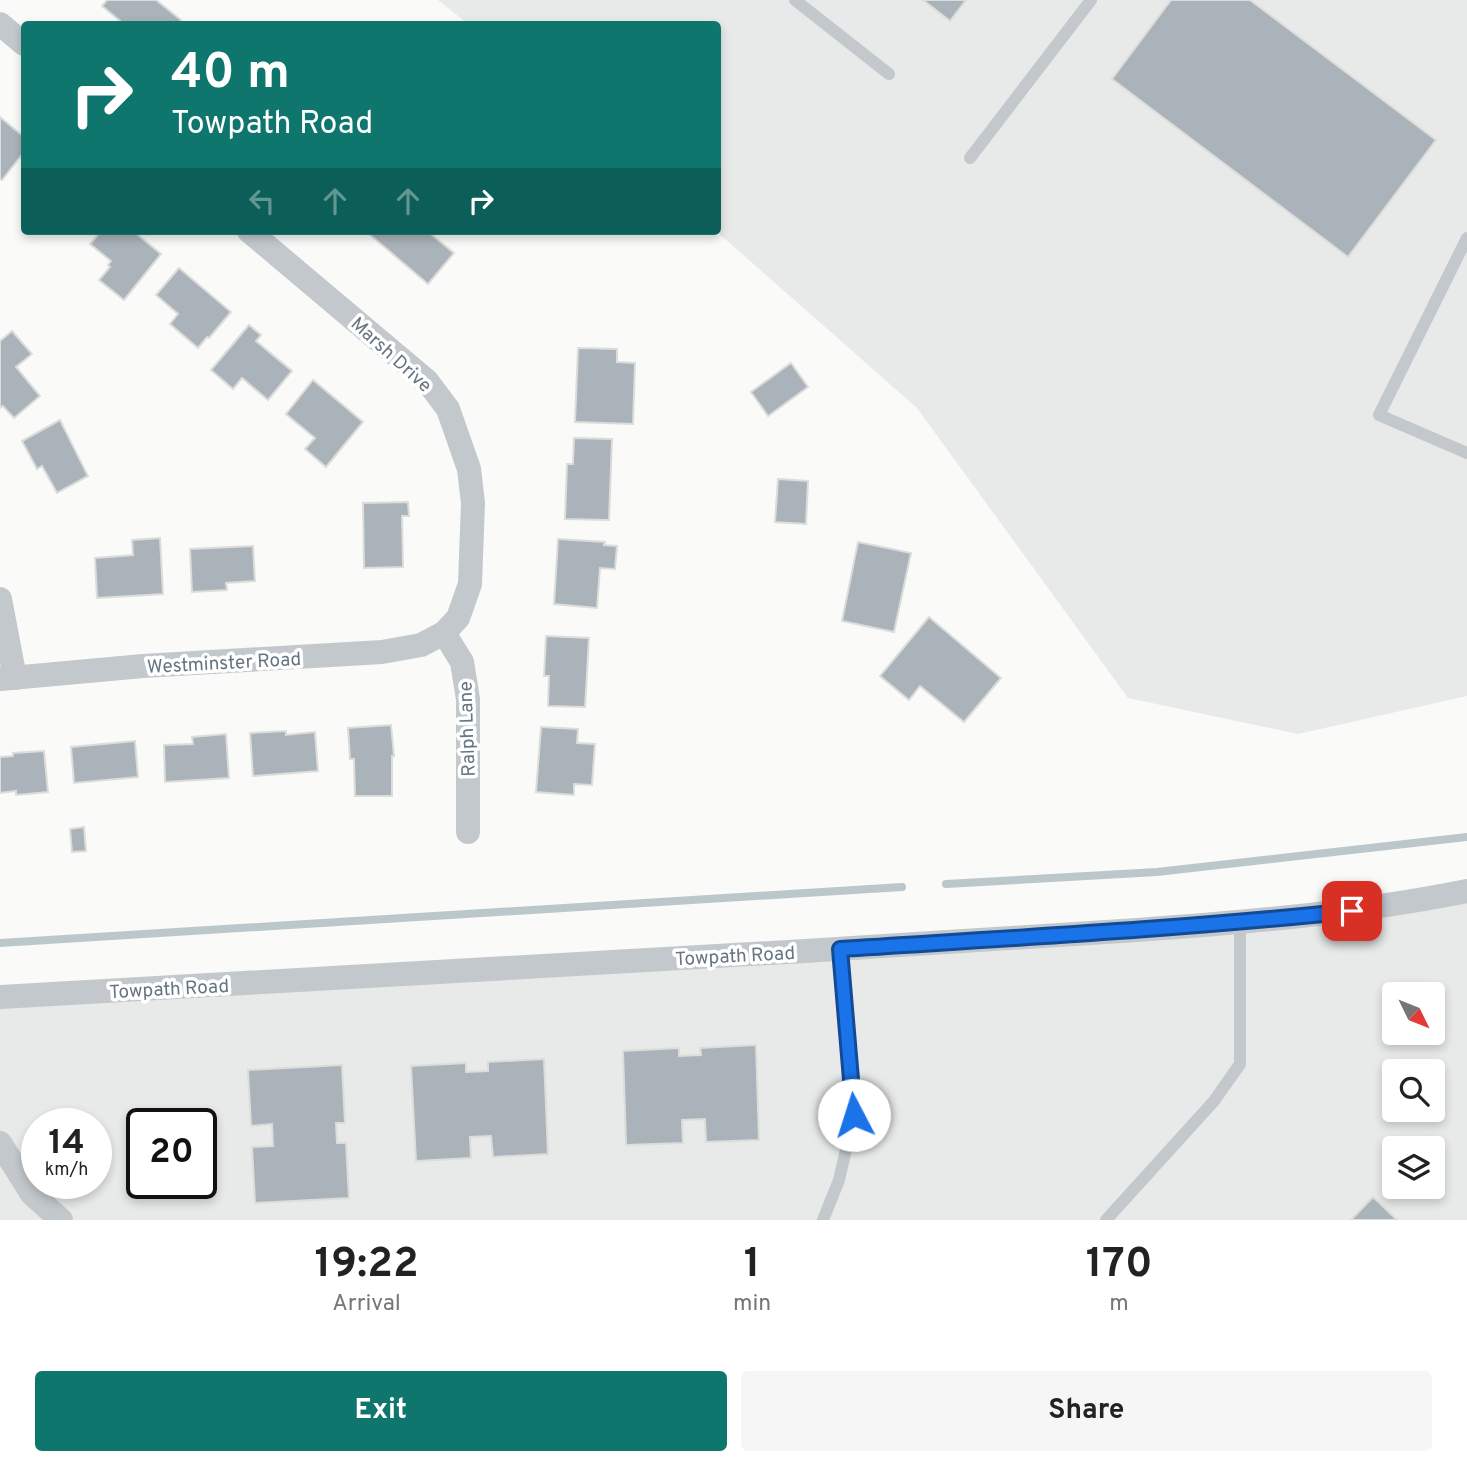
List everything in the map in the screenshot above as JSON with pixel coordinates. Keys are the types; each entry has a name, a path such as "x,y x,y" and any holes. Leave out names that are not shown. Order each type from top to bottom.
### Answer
{"street":[{"path":"0,24 21,42"},
{"name":"Marsh Drive","path":"254,235 428,381 448,409 469,469 473,503 470,584 458,618 444,633"},
{"path":"0,598 7,678"},
{"name":"Westminster Road","path":"7,678 143,666 382,652 421,645 444,633"},
{"name":"Ralph Lane","path":"444,633 462,662 468,699 468,832"},
{"name":"Towpath Road","path":"0,997 306,981 1240,923 1380,907 1467,891"},
{"path":"0,1143 32,1194 61,1220"}],"lane":[{"path":"795,0 889,74"},
{"path":"970,158 1090,0"},
{"path":"1467,238 1379,415 1467,453"},
{"path":"1105,1220 1214,1101 1240,1065 1240,923"},
{"path":"822,1220 839,1180 854,1115 840,949"}],"shaded area":[{"path":"438,0 1467,0 1467,696 1298,734 1128,698 917,408 721,235 721,21 464,21"},
{"path":"1467,891 1467,1220 0,1220 0,997 1060,936"}],"building":[{"path":"107,0 156,0 181,20 120,21 102,6"},
{"path":"923,0 966,0 950,21"},
{"path":"1171,0 1250,0 1436,140 1348,257 1112,79"},
{"path":"0,117 21,134 21,156 2,180"},
{"path":"98,235 138,235 161,254 124,300 99,280 110,267 108,265 111,261 90,244"},
{"path":"370,235 432,235 454,253 428,284"},
{"path":"179,268 231,312 198,348 170,324 178,314 156,295"},
{"path":"249,325 261,335 256,341 292,371 268,400 242,378 233,389 211,370"},
{"path":"12,331 32,354 16,367 40,396 14,418 3,406 0,408 0,341"},
{"path":"578,348 617,349 617,362 635,363 633,424 575,422"},
{"path":"791,363 808,387 768,416 751,392"},
{"path":"313,380 363,422 326,467 305,449 315,438 286,414"},
{"path":"60,420 88,476 57,493 42,466 37,469 22,441"},
{"path":"574,438 612,439 609,520 565,519 567,464 573,464"},
{"path":"778,479 808,481 806,524 775,522"},
{"path":"408,502 409,516 402,516 403,567 364,568 363,503"},
{"path":"160,538 163,594 97,598 95,558 133,555 132,540"},
{"path":"558,539 605,542 604,545 617,546 615,569 600,568 597,608 554,604"},
{"path":"858,542 911,553 894,632 842,621"},
{"path":"253,546 255,581 226,583 227,590 192,592 190,549"},
{"path":"929,617 1001,678 964,722 920,686 909,700 880,676"},
{"path":"546,636 589,638 585,707 548,706 549,676 544,676"},
{"path":"391,725 394,756 392,796 355,796 354,759 350,759 348,728"},
{"path":"541,727 578,729 577,743 595,744 592,785 574,784 574,795 536,792"},
{"path":"286,731 286,735 315,732 318,771 253,776 250,733"},
{"path":"226,734 229,778 165,782 164,745 193,744 192,737"},
{"path":"135,741 138,777 74,783 71,747"},
{"path":"44,751 48,792 16,795 16,791 0,793 0,757 13,756 13,753"},
{"path":"84,827 86,851 72,852 70,829"},
{"path":"756,1045 759,1140 706,1142 705,1119 682,1120 683,1143 626,1145 623,1051 679,1048 679,1056 701,1055 700,1048"},
{"path":"544,1059 548,1154 493,1157 491,1136 470,1137 471,1158 416,1161 411,1066 466,1063 466,1072 488,1071 488,1062"},
{"path":"342,1065 345,1123 336,1123 337,1143 346,1143 349,1198 255,1203 252,1147 273,1146 272,1124 251,1126 248,1070"},
{"path":"1373,1197 1397,1220 1351,1220"}],"waterway":[{"path":"946,884 1157,872 1467,837"},
{"path":"0,943 902,887"}],"route":[{"path":"854,1115 840,949 1240,923 1352,911"}]}
